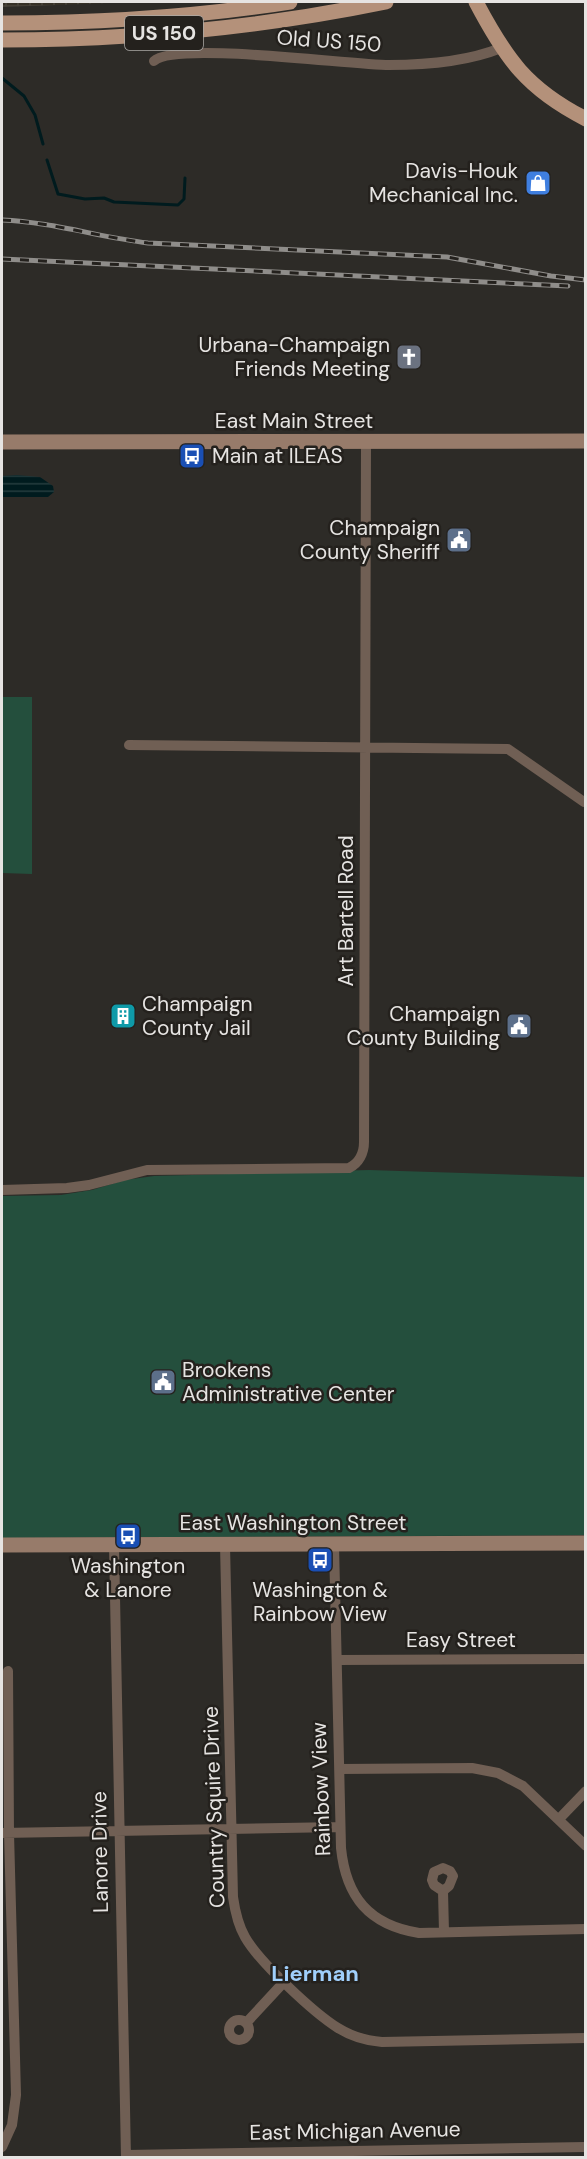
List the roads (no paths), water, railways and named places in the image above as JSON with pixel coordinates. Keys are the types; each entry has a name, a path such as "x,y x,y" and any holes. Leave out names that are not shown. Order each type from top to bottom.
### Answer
{"main road":[{"name":"US 150","path":"2,23 132,19 216,12 290,2"},
{"name":"US 150","path":"2,40 116,37 185,32 301,17 386,2"},
{"path":"476,2 501,48 524,76 553,102 585,119"},
{"path":"486,21 491,2"},
{"name":"East Main Street","path":"2,442 585,441"},
{"name":"East Washington Street","path":"2,1545 225,1548 585,1543"},
{"name":"East Washington Street","path":"334,1547 585,1549"},
{"name":"East Washington Street","path":"2,1552 114,1548"}],"street":[{"name":"Old US 150","path":"154,61 158,57 169,54 218,53 390,65 474,58 501,48"},
{"name":"Art Bartell Road","path":"2,1190 89,1185 147,1170 349,1168 362,1154 364,1142 366,442"},
{"path":"129,746 508,749 584,802"},
{"name":"Rainbow View","path":"334,1547 340,1827 346,1878 355,1895 371,1913 385,1923 402,1930 419,1933 585,1929"},
{"name":"Lanore Drive","path":"114,1548 126,2156"},
{"name":"Country Squire Drive","path":"225,1548 233,1897 239,1925 251,1947 284,1982 326,2020 338,2029 373,2041 585,2038"},
{"name":"Easy Street","path":"337,1660 585,1659"},
{"path":"2,2147 12,2125 16,2095 5,1833 8,1671"},
{"path":"340,1769 472,1768 486,1770 523,1786 585,1846"},
{"path":"559,1819 585,1791"},
{"path":"5,1833 340,1827"},
{"path":"443,1891 444,1932"},
{"path":"247,2022 284,1982"},
{"name":"East Michigan Avenue","path":"126,2156 342,2154 585,2147"}],"water":[{"path":"2,476 40,477 53,486 54,492 48,497 2,497"}],"waterway":[{"path":"2,78 24,96 35,115 43,144"},
{"path":"47,160 58,194 85,199 104,198 114,202 178,205 184,199 185,178"}],"railway":[{"path":"2,220 20,221 148,243 447,257 586,280"},
{"path":"2,259 568,286"}],"place":[{"name":"Davis-Houk Mechanical Inc.","path":"538,183"},
{"name":"Urbana-Champaign Friends Meeting","path":"409,357"},
{"name":"Main at ILEAS","path":"192,456"},
{"name":"Champaign County Sheriff","path":"459,540"},
{"name":"Champaign County Jail","path":"123,1016"},
{"name":"Champaign County Building","path":"519,1026"},
{"name":"Brookens Administrative Center","path":"163,1382"},
{"name":"Washington & Lanore","path":"128,1536"},
{"name":"Washington & Rainbow View","path":"320,1560"}],"district":[{"name":"Lierman","path":"315,1973"}]}
